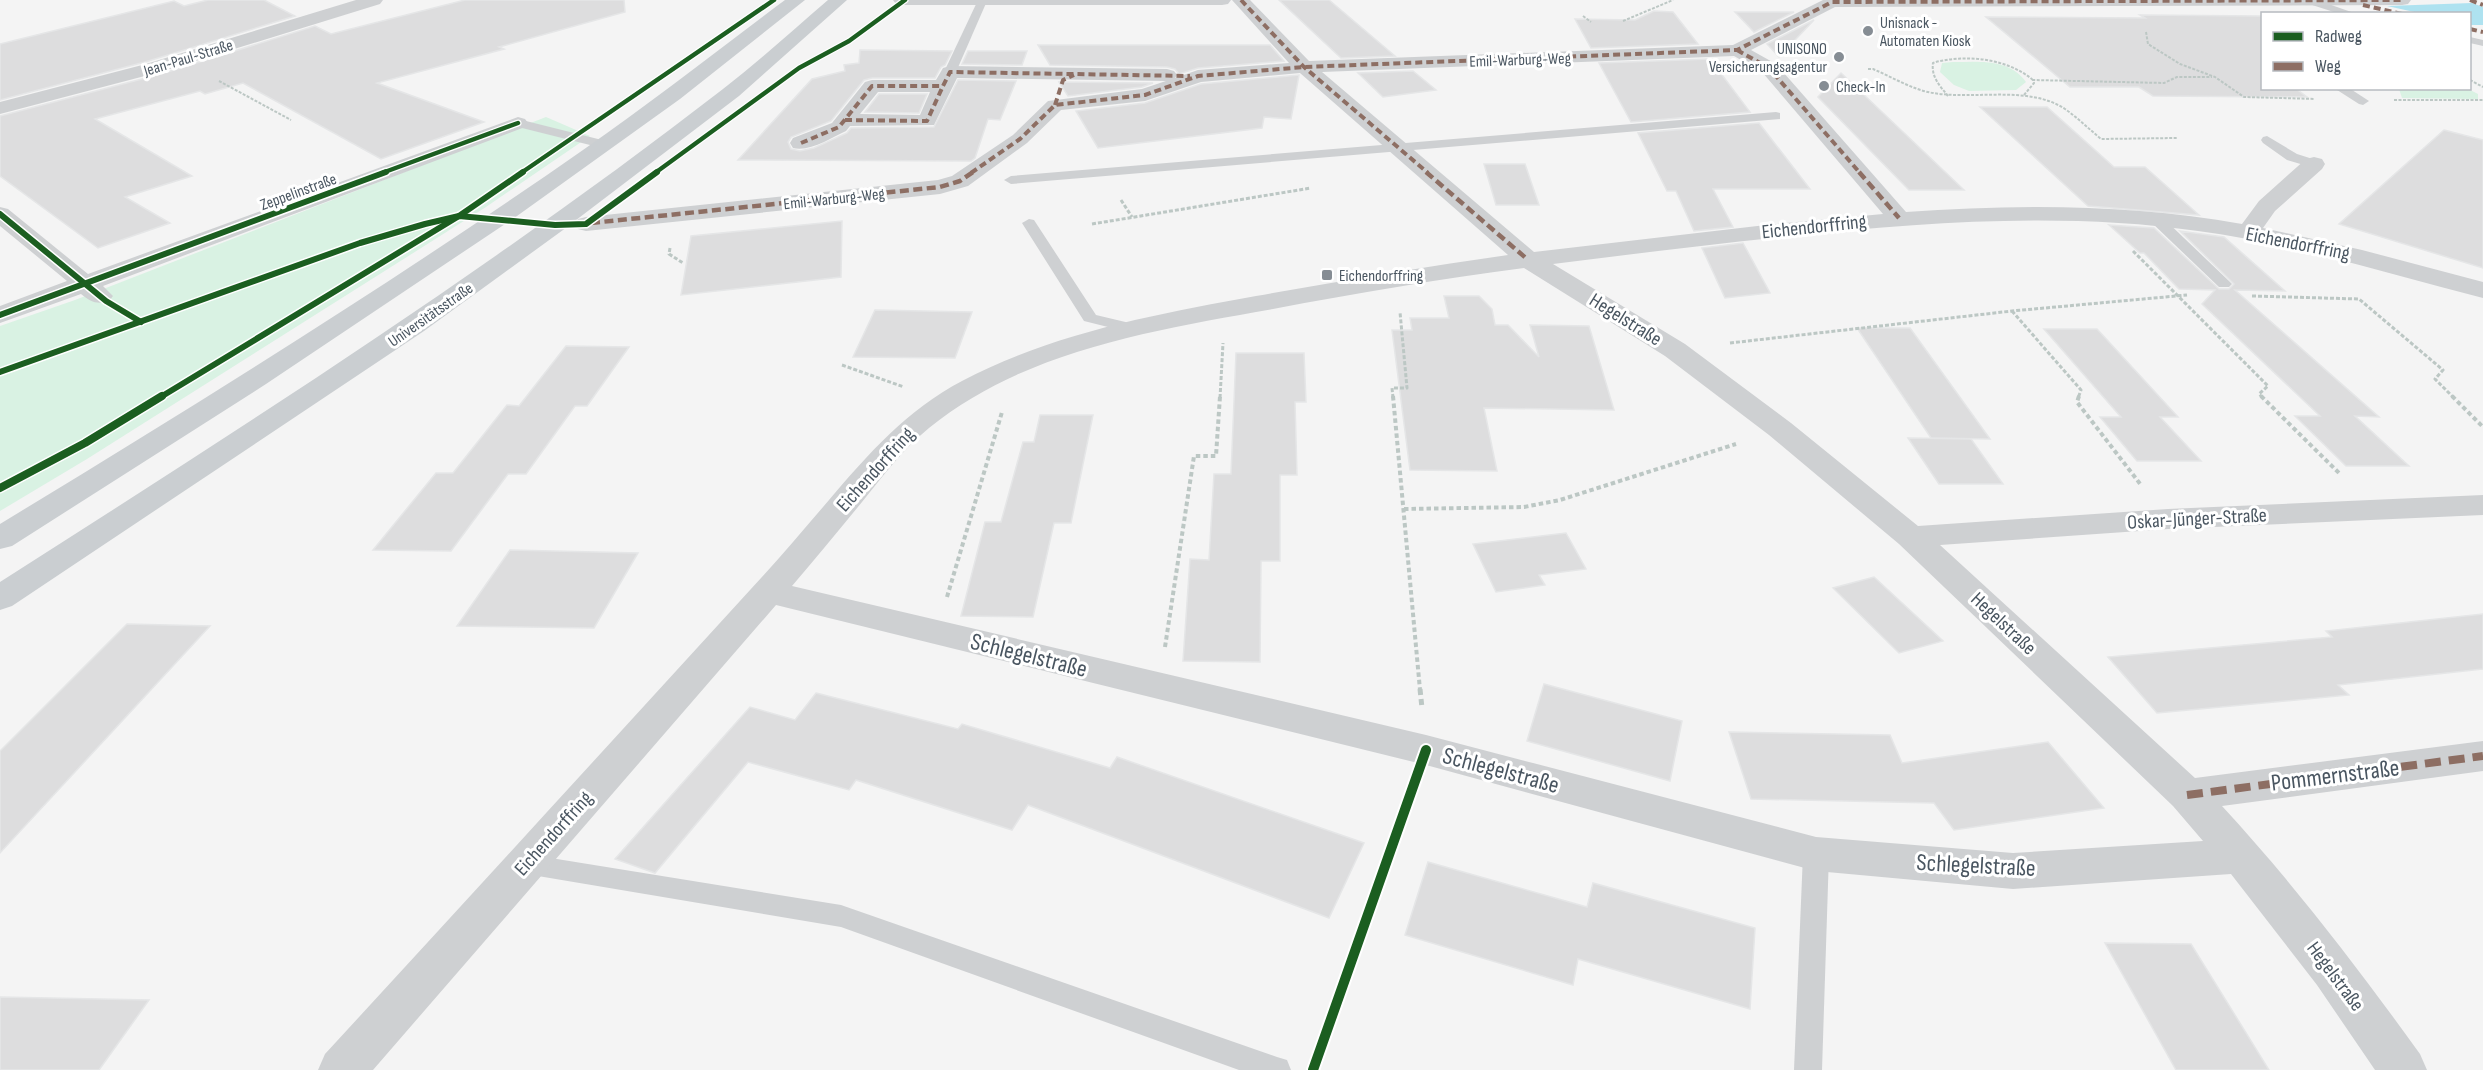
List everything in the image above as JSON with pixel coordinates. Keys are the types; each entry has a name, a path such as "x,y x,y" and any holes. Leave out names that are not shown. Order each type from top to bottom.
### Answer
{"main road":[{"path":"0,539 184,425 345,320 673,95 796,0"},
{"name":"Universitätsstraße","path":"0,598 415,326 555,225 732,92 838,0"}],"street":[{"name":"Jean-Paul-Straße","path":"0,108 178,60 344,3 374,0"},
{"path":"902,0 1222,0"},
{"path":"1241,0 1304,67 1394,147 1527,259"},
{"name":"Emil-Warburg-Weg","path":"586,224 940,187 960,182 1041,121 1055,105 1063,80 1079,74 1197,76 1304,67 1737,50 1831,1 2402,0"},
{"path":"1737,50 1769,68 1899,218"},
{"path":"801,143 839,127 872,86 947,79 1079,74"},
{"name":"Emil-Warburg-Weg","path":"1055,105 1145,95 1197,76"},
{"path":"845,120 927,122 947,79"},
{"name":"Zeppelinstraße","path":"0,315 518,123"},
{"path":"2248,232 2267,206 2314,164"},
{"name":"Eichendorffring","path":"342,1070 769,592 897,439 931,412 971,386 1015,365 1132,328 1397,279 1527,259 1899,218 1974,213 2049,213 2156,219 2248,232 2357,255 2483,290"},
{"path":"0,214 106,301"},
{"name":"Hegelstraße","path":"1527,259 1675,350 1780,429 1911,537 2187,795 2242,856 2333,971 2403,1070"},
{"name":"Oskar-Jünger-Straße","path":"1911,537 2168,519 2483,505"},
{"name":"Schlegelstraße","path":"769,592 1426,750 1816,854 2013,871 2242,856"},
{"name":"Pommernstraße","path":"2187,795 2483,756"}],"lane":[{"path":"947,79 982,1"},
{"path":"2310,1 2346,12"},
{"path":"2343,90 2363,101"},
{"path":"1011,180 1776,116"},
{"path":"518,123 603,144"},
{"path":"2267,140 2292,157 2314,164"},
{"path":"2156,219 2224,284"},
{"path":"1029,223 1090,318 1132,328"},
{"path":"1808,1070 1816,854"},
{"path":"526,864 841,916 1277,1070"}],"path":[{"path":"1620,22 1673,0"},
{"path":"1664,4 1668,5"},
{"path":"1642,8 1649,11"},
{"path":"1583,16 1589,22 1599,22"},
{"path":"2148,28 2146,38 2148,44 2180,64 2215,77 2244,97 2363,101 2483,100"},
{"path":"178,60 291,120"},
{"path":"1949,96 1931,70 1933,63 1981,60 2004,62 2016,67 2033,80 2164,83 2176,77 2215,77"},
{"path":"1868,69 1873,69 1930,93 1949,96 2024,95 2051,102 2065,109 2101,139 2177,138"},
{"path":"2024,95 2034,83 2033,80"},
{"path":"1092,224 1317,187"},
{"path":"1121,198 1132,217"},
{"path":"2100,217 2268,386 2259,394 2376,511"},
{"path":"1397,279 1407,388 1392,388 1426,750"},
{"path":"1675,350 2012,310 2175,294 2198,295"},
{"path":"2244,296 2359,299 2443,370 2435,380 2483,427"},
{"path":"1160,686 1194,456 1216,456 1225,310"},
{"path":"2012,310 2081,390 2077,402 2168,519"},
{"path":"843,365 904,387 931,412"},
{"path":"937,632 1015,365"},
{"path":"1404,509 1524,507 1560,500 1780,429"}],"green space":[{"path":"1983,62 2002,65 2019,74 2026,82 2016,90 1969,91 1954,85 1940,72 1942,63"},
{"path":"2399,90 2470,90 2478,94 2478,99 2402,98"},
{"path":"546,117 590,136 486,207 87,459 0,511 0,326 75,300"}],"water":[{"path":"2472,3 2483,7 2483,25 2471,25 2471,12 2414,12 2387,6"}],"building":[{"path":"208,0 264,0 295,16 145,62 0,100 0,44 174,1 184,6"},
{"path":"465,0 624,0 625,12 499,47 504,49 377,83 484,122 381,159 243,83 205,94 200,91 95,119 192,176 125,197 170,223 98,248 0,176 0,116 161,74 315,26 331,34"},
{"path":"1279,0 1329,0 1395,56 1341,58"},
{"path":"1654,11 1673,12 1698,44 1591,48 1575,19 1635,20"},
{"path":"1735,12 1794,12 1754,32"},
{"path":"2140,15 2261,16 2261,90 2298,90 2307,97 2153,96 2139,87 2070,87 1986,17 2145,18"},
{"path":"1814,20 1779,57 1767,44"},
{"path":"1038,45 1270,45 1284,61 1198,68 1179,74 1175,69 1167,67 1050,65"},
{"path":"860,50 952,51 935,78 864,80 831,121 791,137 788,142 791,149 800,151 814,148 847,133 851,128 934,127 958,80 1016,81 1000,120 988,119 975,158 971,161 738,160 812,79 845,71 844,65 859,63"},
{"path":"968,51 1027,51 1022,65 962,64"},
{"path":"1710,59 1750,112 1631,122 1599,63"},
{"path":"1413,71 1436,90 1383,97 1358,73"},
{"path":"1841,73 1964,190 1909,190 1818,97"},
{"path":"1299,75 1291,119 1264,117 1262,128 1098,148 1076,111 1145,103 1201,84"},
{"path":"1059,82 1153,83 1142,87 1068,96"},
{"path":"879,94 927,94 919,113 865,112"},
{"path":"1980,107 2047,107 2114,167 2145,167 2199,215 2088,206"},
{"path":"1759,123 1810,189 1713,189 1733,227 1694,231 1676,191 1667,191 1638,133"},
{"path":"2444,130 2483,140 2483,268 2339,224"},
{"path":"1484,164 1525,164 1539,205 1496,205"},
{"path":"842,221 841,277 681,295 691,236"},
{"path":"2109,225 2154,228 2219,289 2229,289 2234,284 2180,231 2224,237 2285,291 2235,290 2379,417 2355,416 2409,466 2346,466 2295,416 2320,416 2202,304 2215,290 2179,289 2144,253 2140,253"},
{"path":"1743,243 1770,293 1725,298 1702,248"},
{"path":"1444,296 1479,296 1492,309 1495,325 1508,325 1539,357 1530,325 1589,326 1614,410 1484,408 1497,471 1410,470 1392,330 1412,330 1410,318 1449,318"},
{"path":"875,310 972,312 955,358 853,357"},
{"path":"1857,328 1910,328 1990,439 1931,438"},
{"path":"2044,329 2097,329 2178,417 2160,417 2201,461 2137,461 2100,417 2121,417"},
{"path":"566,346 629,347 587,406 575,406 526,474 508,474 451,551 373,550 436,473 453,473 507,405 519,406"},
{"path":"1236,353 1304,353 1306,402 1295,402 1297,475 1280,475 1280,561 1261,561 1260,662 1183,661 1190,559 1209,560 1214,474 1231,474"},
{"path":"1040,415 1093,415 1071,523 1054,523 1033,617 961,616 985,522 1001,522 1023,442 1034,442"},
{"path":"1908,438 1971,439 2003,484 1939,484"},
{"path":"1566,533 1586,569 1539,575 1545,585 1496,592 1473,544"},
{"path":"510,550 638,553 594,628 457,626"},
{"path":"1874,577 1943,641 1899,653 1833,588"},
{"path":"2483,614 2483,669 2338,685 2349,695 2157,713 2108,657 2332,637 2326,631"},
{"path":"127,624 210,626 0,853 0,751"},
{"path":"1544,684 1682,721 1670,781 1527,741"},
{"path":"816,693 958,729 962,724 1110,768 1117,757 1364,843 1329,918 1028,805 1012,830 856,780 849,790 748,762 655,873 615,859 750,707 795,720"},
{"path":"1729,732 1890,735 1902,763 2048,742 2104,808 1954,830 1934,803 1751,799"},
{"path":"1428,862 1587,907 1593,883 1755,928 1750,1009 1578,959 1573,985 1405,935"},
{"path":"2105,943 2191,944 2269,1070 2176,1070"},
{"path":"0,997 149,1000 99,1070 0,1070"}],"marked path":[{"path":"1241,0 1304,67 1527,259"},
{"path":"591,223 940,187 960,181 1020,139 1055,105 1145,95 1198,76 1304,67 1737,50 1832,2 2402,0"},
{"path":"2470,0 2483,5"},
{"path":"2363,5 2393,12"},
{"path":"2471,29 2483,32"},
{"path":"1737,50 1769,68 1899,218"},
{"path":"801,143 839,127 872,86 943,86 950,72 1190,76"},
{"path":"1055,105 1063,80 1074,75"},
{"path":"845,120 927,121 943,86"},
{"path":"2187,795 2483,756"}],"cycle path":[{"path":"0,488 85,443 459,216 774,0"},
{"path":"0,372 360,243 425,224 459,216 555,225 586,224 799,68 849,41 905,0"},
{"path":"0,315 518,123"},
{"path":"0,214 106,301 141,322"},
{"path":"1313,1070 1426,750"}],"place":[{"name":"Unisnack - Automaten Kiosk","path":"1868,31"},
{"name":"UNISONO Versicherungsagentur","path":"1839,57"},
{"name":"Check-In","path":"1824,86"},
{"name":"Eichendorffring","path":"1327,275"}]}
